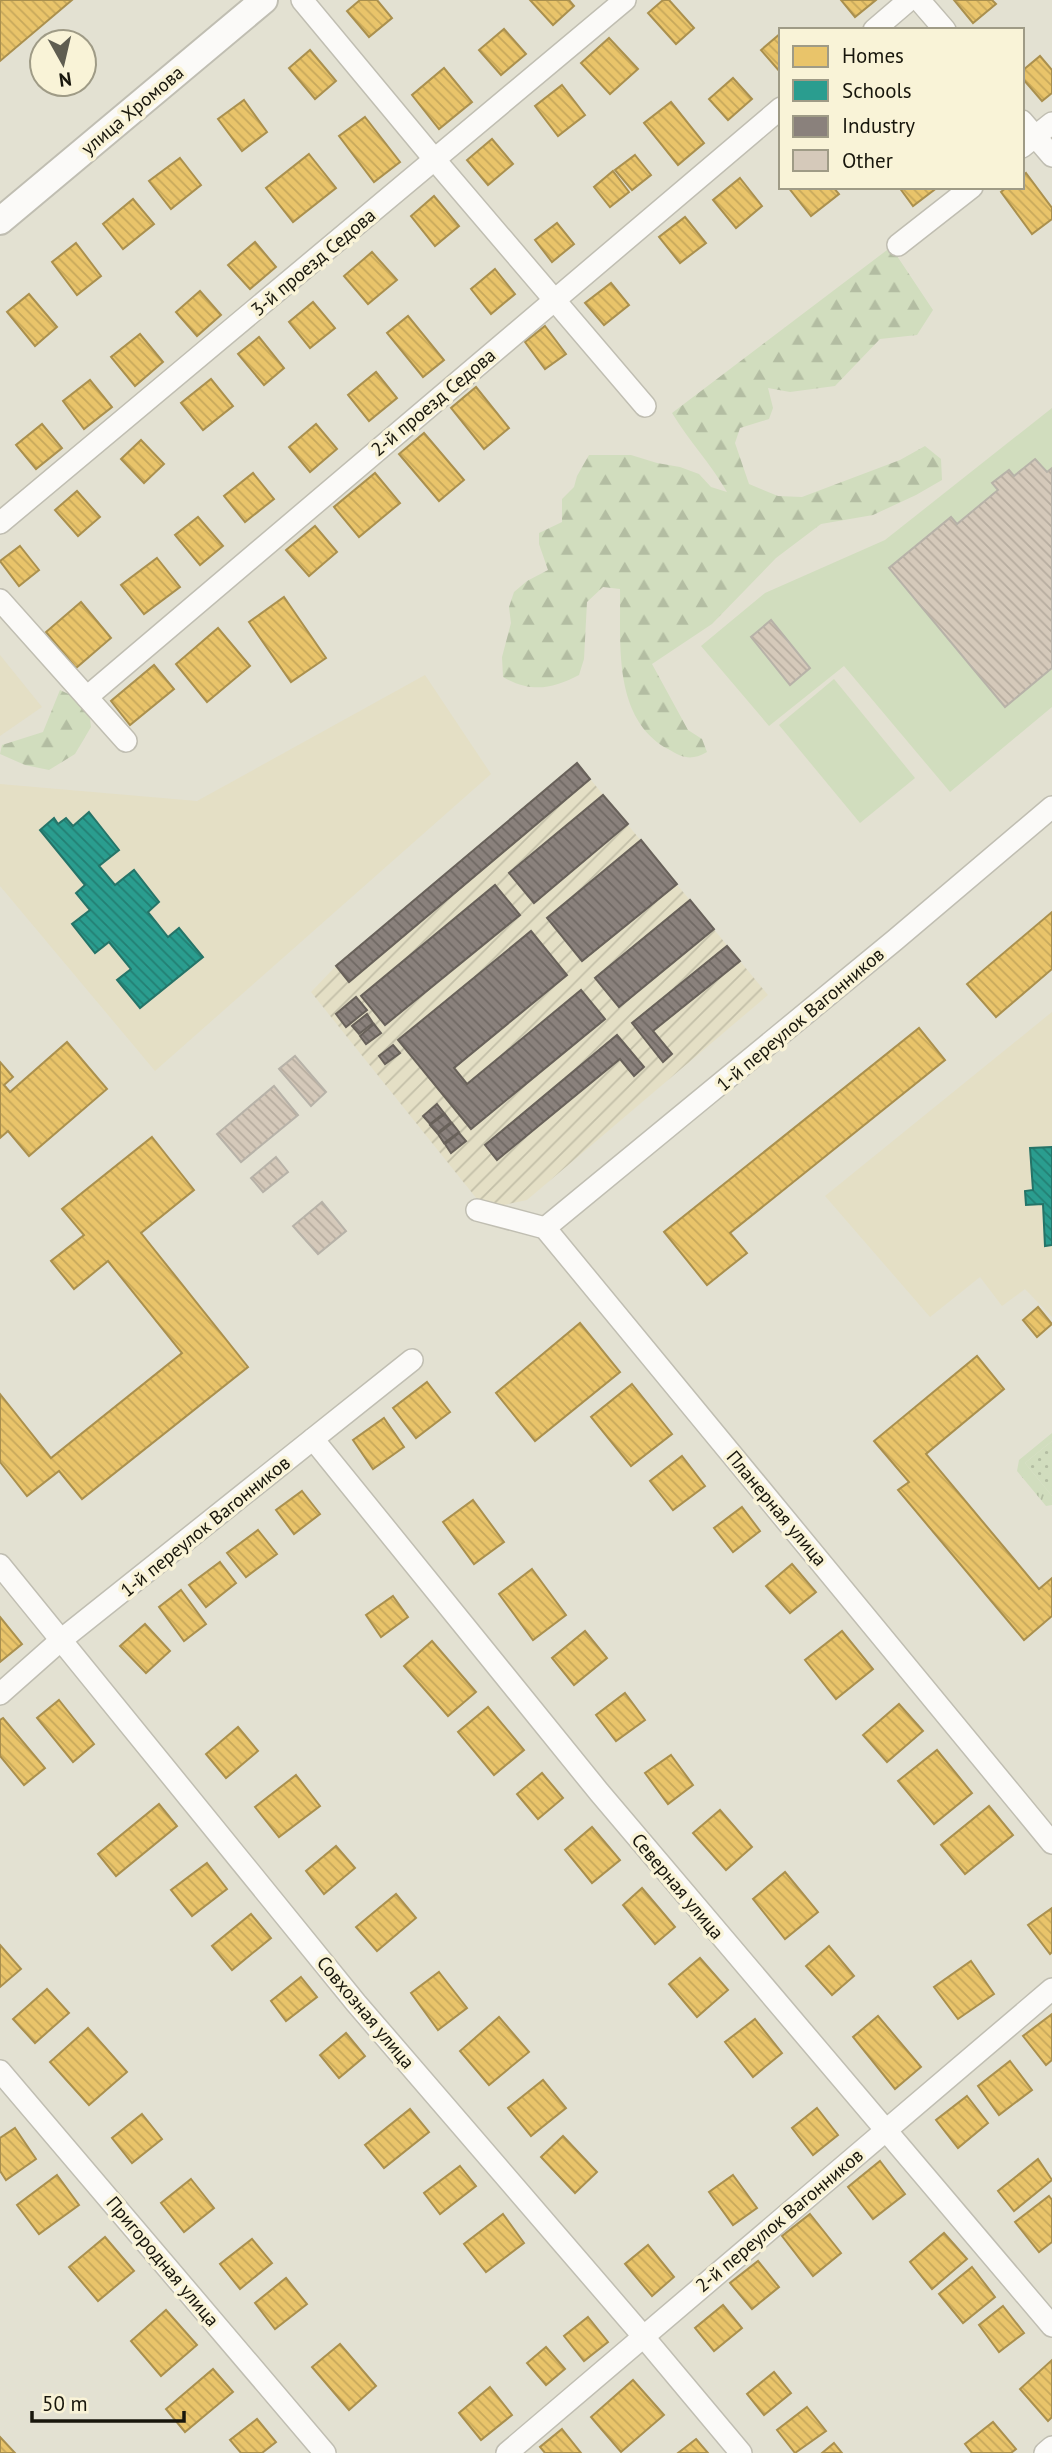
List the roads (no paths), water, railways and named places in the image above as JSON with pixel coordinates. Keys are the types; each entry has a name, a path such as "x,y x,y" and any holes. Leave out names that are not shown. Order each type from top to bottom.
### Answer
{"main road":[{"name":"улица Хромова","path":"0,221 264,0"}],"street":[{"path":"302,0 645,406"},
{"name":"3-й проезд Седова","path":"0,523 625,0"},
{"path":"876,28 909,0"},
{"path":"919,0 942,28"},
{"name":"2-й проезд Седова","path":"87,696 779,110"},
{"path":"1052,123 1027,135 1052,156"},
{"path":"898,246 969,189"},
{"path":"0,600 126,741"},
{"name":"1-й переулок Вагонников","path":"545,1228 1052,807"},
{"path":"477,1210 545,1228"},
{"name":"Планерная улица","path":"545,1228 1052,1843"},
{"name":"1-й переулок Вагонников","path":"0,1694 61,1640 412,1360"},
{"name":"Северная улица","path":"313,1439 599,1792 1052,2326"},
{"name":"Совхозная улица","path":"0,1565 356,2003 741,2453"},
{"name":"2-й переулок Вагонников","path":"507,2453 1052,1989"},
{"name":"Пригородная улица","path":"0,2071 325,2453"},
{"path":"1045,2453 1052,2447"}]}
